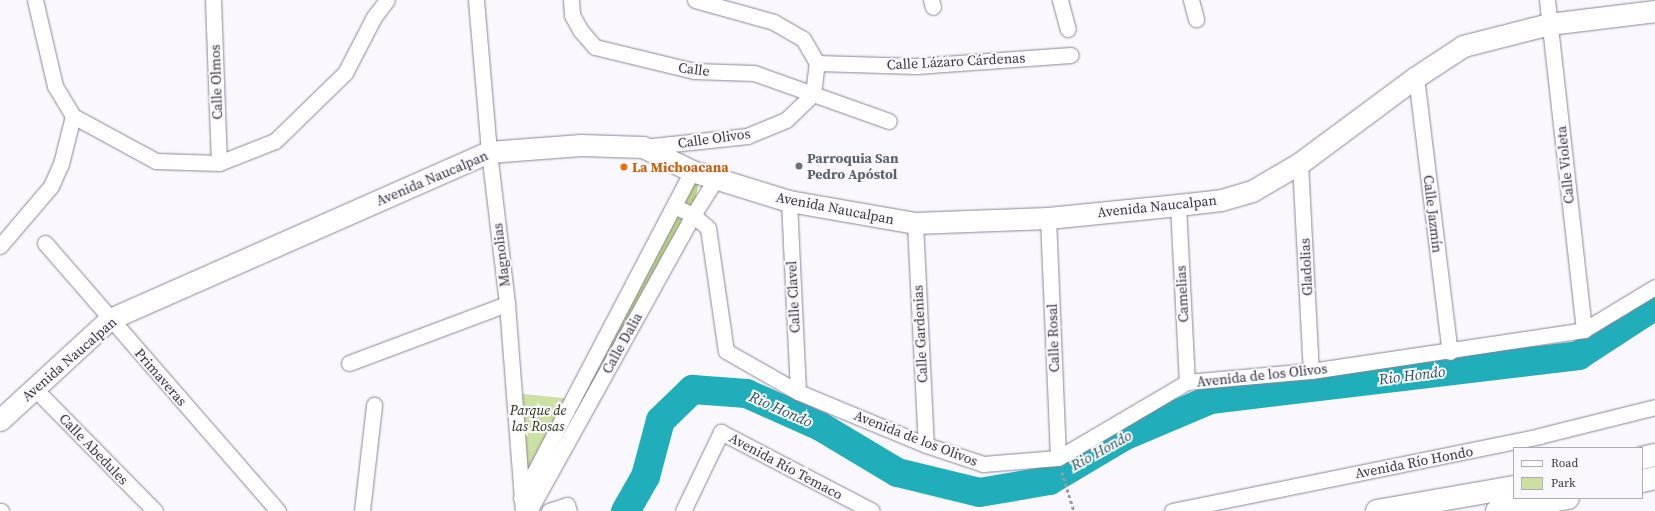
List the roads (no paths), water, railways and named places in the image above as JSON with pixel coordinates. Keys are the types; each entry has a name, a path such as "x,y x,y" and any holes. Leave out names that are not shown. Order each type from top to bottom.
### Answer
{"main road":[{"name":"Avenida Naucalpan","path":"0,420 33,387 110,319 489,152 581,145 643,147 692,171 717,177 789,201 915,223 1048,218 1178,206 1221,200 1252,191 1300,163 1416,77 1463,46 1549,24 1655,11"},
{"path":"1643,458 1655,455"},
{"path":"1643,481 1655,478"},
{"path":"1377,511 1513,486"},
{"path":"1498,511 1563,499"}],"street":[{"path":"35,0 54,86 73,116 156,161 219,163 275,141 340,78 345,73 374,17 387,0"},
{"name":"Calle Olmos","path":"213,0 219,163"},
{"name":"Magnolias","path":"476,0 489,152 507,304 522,505"},
{"name":"Calle","path":"571,0 572,15 581,31 595,47 694,71 754,73 889,121"},
{"path":"695,0 774,22 802,38 817,63 813,94"},
{"path":"1060,0 1068,29"},
{"path":"1191,0 1196,19"},
{"name":"Calle Violeta","path":"1547,0 1584,330"},
{"name":"Calle Lázaro Cárdenas","path":"817,63 916,66 1071,55"},
{"name":"Calle Jazmín","path":"1416,77 1450,352"},
{"name":"Calle Olivos","path":"643,147 746,136 786,120 813,94"},
{"path":"0,246 52,186 61,164 73,116"},
{"name":"Gladolias","path":"1300,163 1311,371"},
{"name":"Calle Dalia","path":"522,505 600,348 676,206 692,171"},
{"name":"Calle Dalia","path":"529,511 693,215 717,177"},
{"name":"Calle Clavel","path":"789,201 798,392"},
{"name":"Avenida de los Olivos","path":"676,206 693,215 708,228 726,351 798,392 926,444 983,464 1060,464 1187,382 1311,371 1450,352 1584,330 1655,287"},
{"name":"Camelias","path":"1178,206 1187,382"},
{"name":"Calle Rosal","path":"1048,218 1060,464"},
{"name":"Calle Gardenias","path":"915,223 926,444"},
{"name":"Primaveras","path":"45,243 278,511"},
{"path":"349,363 507,304"},
{"path":"600,348 615,356"},
{"name":"Calle Abedules","path":"33,387 155,511"},
{"path":"362,511 374,405"},
{"name":"Avenida Río Hondo","path":"1172,511 1539,436 1655,407"},
{"name":"Avenida Río Temaco","path":"683,511 721,432 872,511"},
{"path":"549,511 567,504 569,511"}],"waterway":[{"name":"Rio Hondo","path":"625,511 645,476 660,420 692,389 746,393 820,426 897,472 979,492 1049,480 1123,436 1210,399 1578,355 1655,305"}],"place":[{"name":"Parroquia San Pedro Apóstol","path":"799,166"},
{"name":"La Michoacana","path":"624,167"}],"park label":[{"name":"Parque de las Rosas","path":"538,418"}]}
